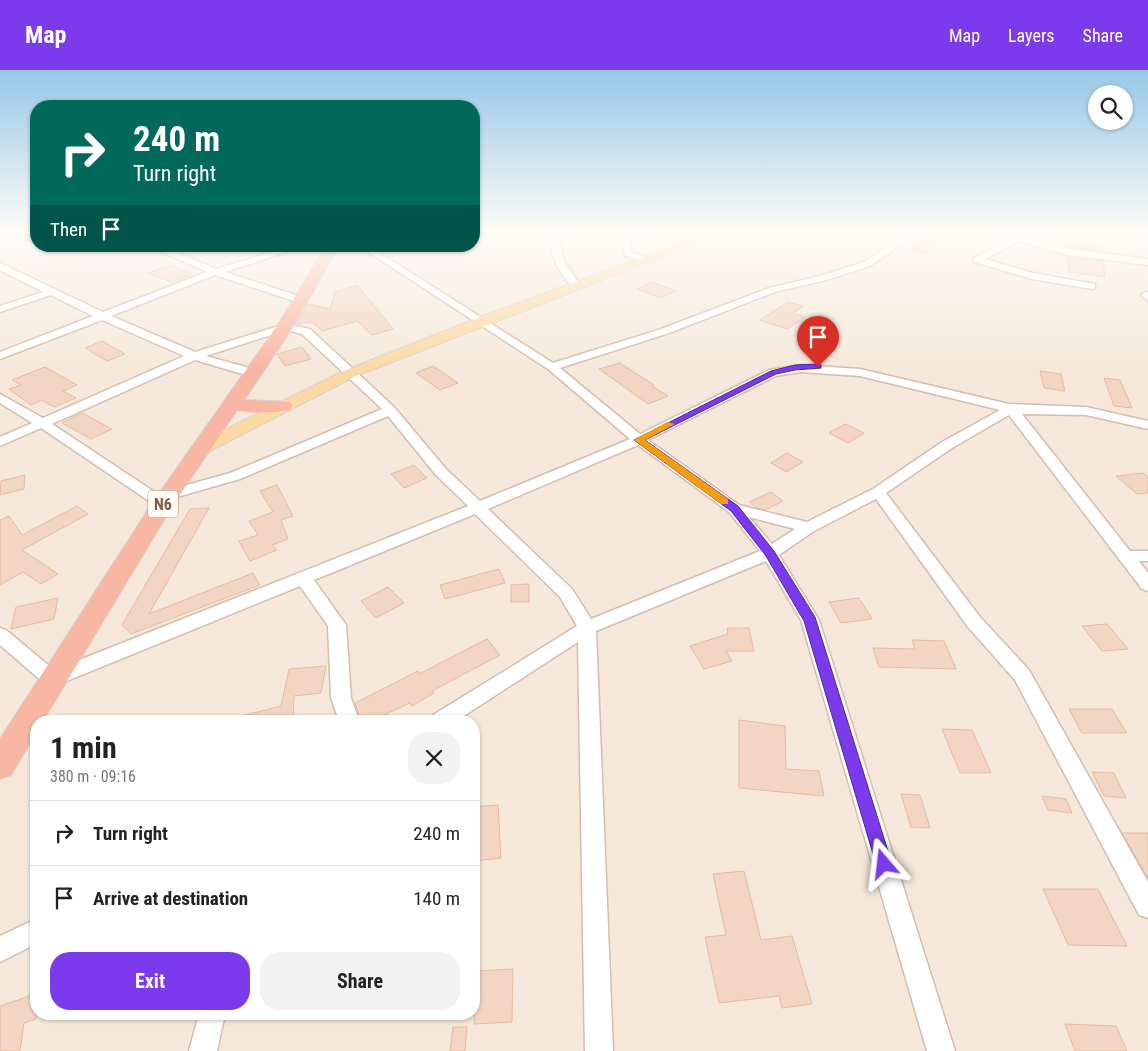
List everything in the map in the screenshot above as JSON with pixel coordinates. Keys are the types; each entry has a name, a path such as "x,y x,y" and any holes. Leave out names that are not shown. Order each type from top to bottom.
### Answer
{"highway":[{"name":"N6","path":"30,715 166,499 285,327 314,279"},
{"path":"231,404 257,407 283,406"},
{"name":"N6","path":"0,765 30,715"}],"main road":[{"path":"200,449 351,373 595,279"}],"street":[{"path":"23,279 194,356 253,373"},
{"path":"0,356 198,279"},
{"path":"236,279 301,300"},
{"path":"413,279 552,367 639,440 734,509 770,553 810,620 941,1051"},
{"path":"568,279 576,286"},
{"path":"552,367 665,331 772,290 820,279"},
{"path":"1049,279 1092,286"},
{"path":"0,309 52,292"},
{"path":"0,442 194,356 285,327 306,331 390,410 440,472 479,507 566,593 587,628 600,1051"},
{"path":"0,635 52,679 479,507 639,440 774,372 795,367 818,367 888,378 1011,409 1077,410 1148,425"},
{"path":"0,398 166,499 235,476 390,410"},
{"path":"449,715 587,628 631,608 770,553 808,527 878,492 947,445 1011,409"},
{"path":"1011,409 1041,444 1148,585"},
{"path":"878,492 974,622 1022,675 1148,906"},
{"path":"734,509 808,527"},
{"path":"1126,556 1148,556"},
{"path":"304,578 337,625 341,698 347,715"},
{"path":"0,949 30,934"},
{"path":"203,1051 211,1020"}],"shaded area":[{"path":"0,279 1148,279 1148,1051 0,1051"}],"building":[{"path":"163,279 180,279 172,282"},
{"path":"652,282 676,291 661,298 637,289"},
{"path":"357,285 393,329 372,335 357,321 322,331 312,322 297,324 308,304 330,309 335,292"},
{"path":"788,302 803,306 793,313 805,317 787,329 760,320"},
{"path":"102,341 125,354 107,361 85,348"},
{"path":"302,347 311,359 285,366 277,354"},
{"path":"620,363 668,396 648,404 599,369"},
{"path":"433,366 458,383 440,390 416,373"},
{"path":"45,367 77,385 63,391 76,398 54,407 42,400 31,405 9,389 21,385 12,380"},
{"path":"1040,371 1061,374 1065,391 1044,388"},
{"path":"1104,378 1120,380 1132,408 1114,406"},
{"path":"82,413 112,429 91,439 62,423"},
{"path":"845,424 864,433 848,443 829,433"},
{"path":"787,453 803,462 786,472 771,463"},
{"path":"414,465 427,478 404,488 391,474"},
{"path":"1143,473 1148,477 1148,493 1137,494 1116,476"},
{"path":"25,475 24,489 0,495 1,481"},
{"path":"277,485 293,516 281,520 288,539 272,545 277,550 250,561 239,541 258,535 249,521 273,512 260,491"},
{"path":"771,492 783,501 765,510 757,508 749,502"},
{"path":"77,506 88,514 22,550 58,574 41,584 23,572 0,585 0,520 9,516 22,535"},
{"path":"209,508 149,614 253,573 260,585 131,634 122,625 190,509"},
{"path":"499,569 505,583 445,599 440,585"},
{"path":"529,584 529,602 511,602 511,585"},
{"path":"388,587 404,603 376,618 361,601"},
{"path":"58,598 54,619 11,629 16,607"},
{"path":"859,598 872,619 841,623 829,602"},
{"path":"1107,624 1128,649 1102,651 1082,626"},
{"path":"727,628 749,628 754,651 726,651 732,661 704,669 690,646 728,634"},
{"path":"487,639 500,655 432,691 434,693 412,706 410,703 384,715 359,715 355,703 418,671 419,674"},
{"path":"912,640 944,641 956,669 879,667 873,648 915,649"},
{"path":"326,666 321,693 294,696 293,715 246,715 281,706 289,669"},
{"path":"1069,709 1112,709 1127,733 1082,733"},
{"path":"739,720 785,726 786,769 819,771 824,796 739,788"},
{"path":"942,729 972,730 991,773 960,773"},
{"path":"1092,772 1114,773 1126,798 1104,796"},
{"path":"901,794 920,795 930,828 911,827"},
{"path":"1042,796 1066,799 1072,813 1048,810"},
{"path":"498,805 501,858 480,860 480,806"},
{"path":"1122,833 1148,833 1148,878"},
{"path":"744,871 761,940 792,936 812,1004 782,1008 779,996 719,1003 705,937 726,935 713,874"},
{"path":"1043,889 1098,889 1127,946 1068,945"},
{"path":"513,969 512,1022 474,1024 474,1020 480,1020 480,971"},
{"path":"30,996 30,1020 33,1020 24,1023 20,1051 0,1051 0,1006"},
{"path":"1065,1024 1116,1026 1127,1051 1075,1051"},
{"path":"453,1027 467,1027 465,1051 450,1051"}],"slow traffic":[{"path":"671,424 639,440 724,501"}],"route":[{"path":"818,367 795,367 774,372 639,440 734,509 770,553 810,620 884,864"}]}
